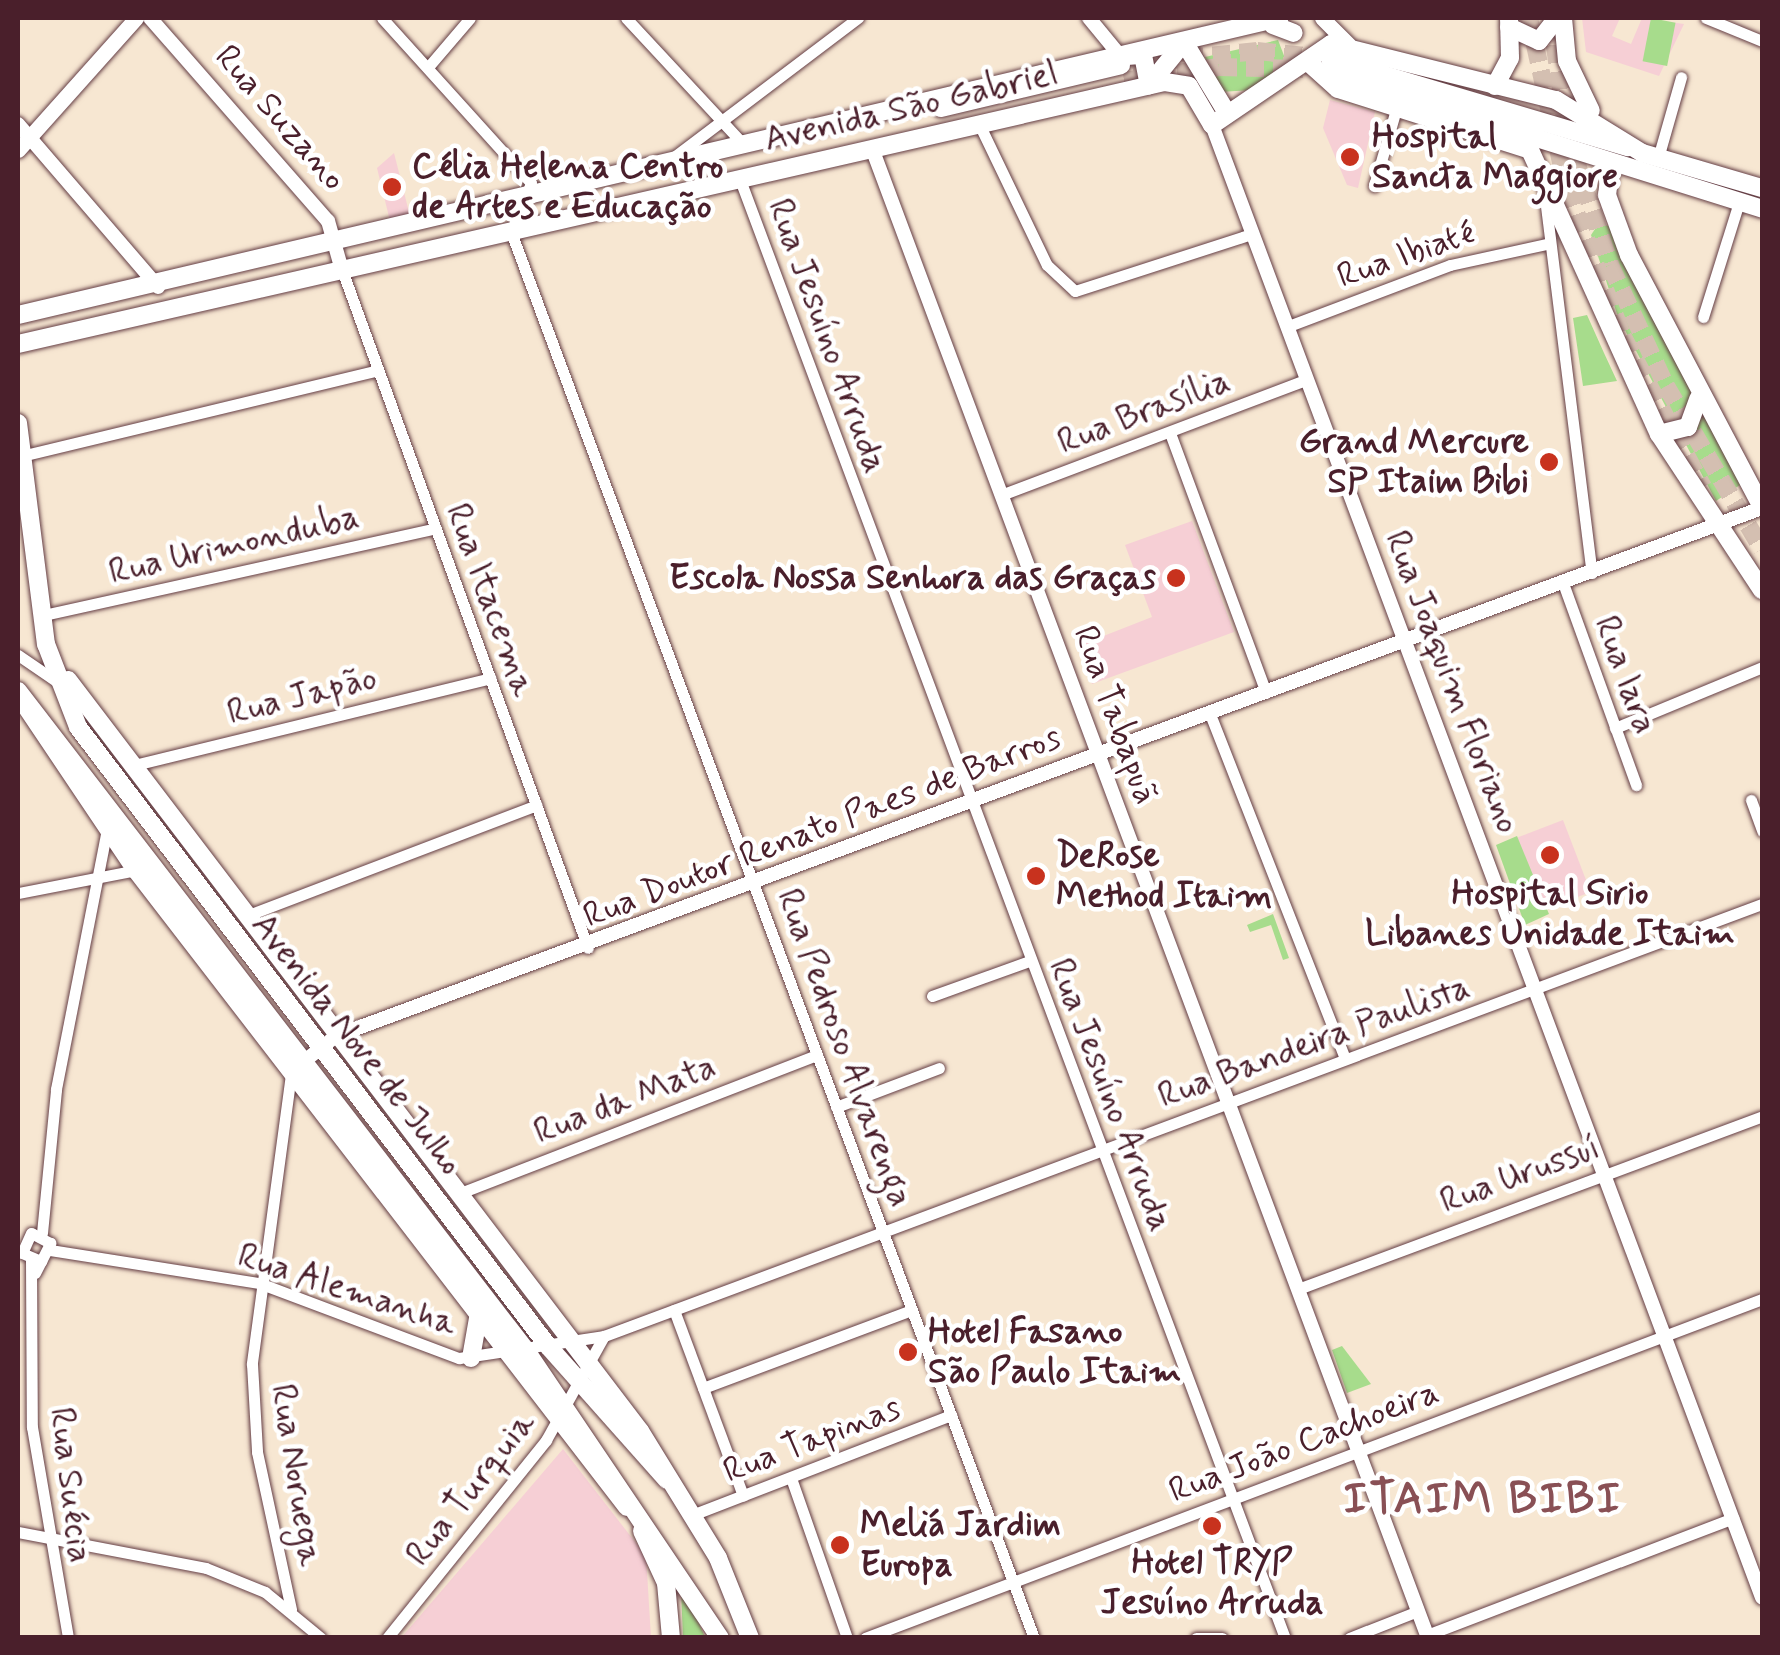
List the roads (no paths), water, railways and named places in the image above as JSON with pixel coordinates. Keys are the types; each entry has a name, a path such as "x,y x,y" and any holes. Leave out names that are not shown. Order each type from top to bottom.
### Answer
{"main road":[{"path":"18,150 136,18"},
{"path":"1322,18 1349,45"},
{"path":"1495,86 1507,69 1509,22 1539,41 1560,18"},
{"path":"1560,18 1572,80 1594,115"},
{"path":"1283,23 1308,62 1328,84 1522,144 1544,170 1660,434 1716,526 1761,583"},
{"name":"Avenida São Gabriel","path":"18,315 158,287 528,199 742,143 1121,66 1184,42 1283,23"},
{"path":"1150,85 1184,42 1220,119 1308,62 1324,46 1349,45 1594,115 1650,155"},
{"path":"742,177 1121,66 1143,55 1150,85"},
{"path":"686,160 1121,66"},
{"path":"1762,188 1330,66 1611,164 1762,209"},
{"name":"Avenida São Gabriel","path":"18,345 1150,85 1189,86 1220,119"},
{"path":"1611,164 1611,208 1698,399 1762,507"},
{"path":"1660,434 1688,427 1698,399"},
{"name":"Avenida Nove de Julho","path":"18,423 56,681 95,752 548,1346 583,1375 692,1515 750,1638"},
{"name":"Avenida Nove de Julho","path":"44,617 71,688 127,767 568,1343 583,1375"},
{"name":"Avenida Nove de Julho","path":"18,691 136,870 525,1349 561,1416"},
{"name":"Avenida Nove de Julho","path":"18,691 297,1068 308,1095 478,1320 561,1416 638,1515 720,1638"},
{"path":"472,1358 478,1320"},
{"path":"638,1515 666,1582 671,1638"}],"street":[{"name":"Rua Suzano","path":"150,18 304,190 337,242 342,270"},
{"path":"382,18 523,168 528,199 511,232"},
{"path":"428,66 470,18"},
{"path":"626,18 742,143"},
{"path":"664,165 858,18"},
{"path":"1089,18 1121,66"},
{"path":"1706,18 1762,41"},
{"path":"1650,155 1680,77"},
{"path":"1375,186 1397,106"},
{"name":"Rua Joaquim Floriano","path":"1220,119 1252,234 1286,327 1762,1598"},
{"path":"18,124 158,287"},
{"path":"980,126 1056,278 1075,291 1106,288 1252,234"},
{"name":"Rua Tabapuã","path":"873,151 1428,1636"},
{"path":"1544,170 1546,244 1592,573"},
{"name":"Rua Jesuíno Arruda","path":"742,177 968,800 1285,1638"},
{"path":"1702,317 1739,202"},
{"name":"Rua Pedroso Alvarenga","path":"511,232 1034,1638"},
{"name":"Rua Ibiaté","path":"1286,327 1450,265 1546,244 1569,232"},
{"name":"Rua Itacema","path":"342,270 588,948"},
{"path":"25,455 376,371"},
{"name":"Rua Brasília","path":"1001,495 1306,380"},
{"path":"1170,432 1266,693"},
{"name":"Rua Doutor Renato Paes de Barros","path":"297,1068 319,1044 336,1036 588,948 968,800 1210,714 1762,507"},
{"name":"Rua Urimonduba","path":"44,617 435,528"},
{"name":"Rua Iara","path":"1563,582 1636,785"},
{"path":"18,655 56,681"},
{"path":"1615,728 1762,666"},
{"name":"Rua Japão","path":"127,767 490,678"},
{"path":"1210,714 1346,1059"},
{"path":"1752,800 1762,832"},
{"path":"242,918 536,805"},
{"path":"36,1261 19,1247 38,1229 106,829"},
{"path":"18,893 96,872 136,870"},
{"name":"Rua Bandeira Paulista","path":"568,1343 604,1336 884,1234 1762,904"},
{"path":"932,996 1030,961"},
{"name":"Rua da Mata","path":"454,1196 816,1055"},
{"name":"Rua Noruega","path":"292,1609 256,1438 259,1283 297,1068"},
{"path":"836,1107 939,1068"},
{"path":"291,1113 308,1095"},
{"name":"Rua Urussuí","path":"1298,1289 1762,1116"},
{"path":"38,1229 50,1250"},
{"name":"Rua Alemanha","path":"50,1250 259,1283 472,1358 568,1343"},
{"name":"Rua Suécia","path":"50,1250 36,1261 33,1277 32,1427 44,1532 68,1638"},
{"name":"Rua João Cachoeira","path":"865,1638 1762,1299"},
{"path":"674,1310 743,1496"},
{"path":"703,1388 912,1310"},
{"path":"583,1375 604,1336"},
{"name":"Rua Turquia","path":"388,1638 561,1416 583,1375"},
{"name":"Rua Tapinas","path":"692,1515 951,1416"},
{"path":"790,1478 847,1638"},
{"path":"1428,1636 1733,1518"},
{"path":"18,1532 44,1532 206,1568 292,1609 321,1638"},
{"path":"1349,1638 1418,1611"},
{"path":"1196,1638 1222,1638"}],"tunnel":[{"path":"1529,18 1567,189 1623,337 1703,487"},
{"path":"1551,18 1567,134 1610,265 1666,386 1762,549"},
{"path":"1132,64 1257,51 1325,58"},
{"path":"1124,81 1219,67 1303,69"}],"place":[{"name":"Hospital Sancta Maggiore","path":"1350,157"},
{"name":"Célia Helena Centro de Artes e Educação","path":"392,187"},
{"name":"Grand Mercure SP Itaim Bibi","path":"1549,462"},
{"name":"Escola Nossa Senhora das Graças","path":"1176,578"},
{"name":"Hospital Sirio Libanes Unidade Itaim","path":"1550,855"},
{"name":"DeRose Method Itaim","path":"1036,876"},
{"name":"Hotel Fasano São Paulo Itaim","path":"908,1352"},
{"name":"Hotel TRYP Jesuíno Arruda","path":"1212,1526"},
{"name":"Meliá Jardim Europa","path":"840,1545"}],"district":[{"name":"ITAIM BIBI","path":"1483,1500"}]}
